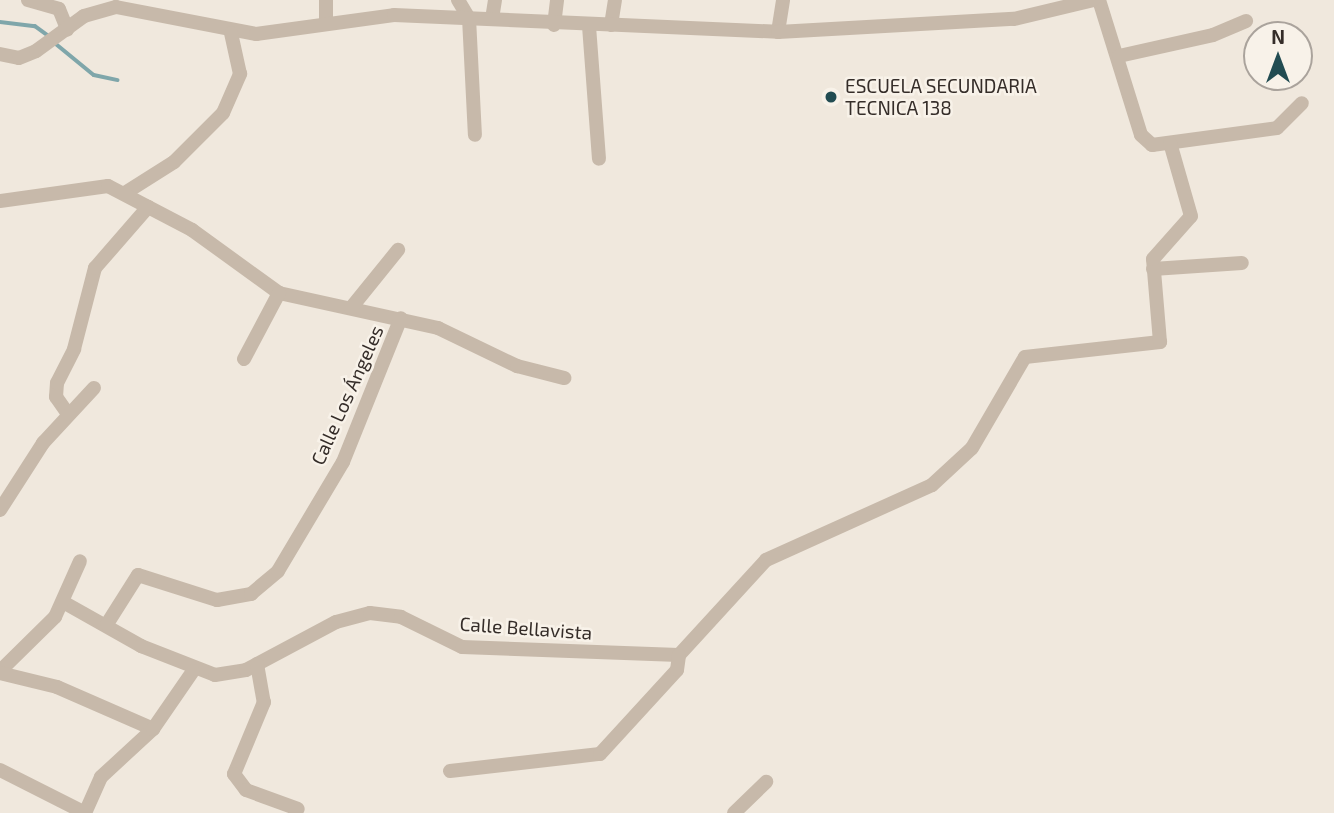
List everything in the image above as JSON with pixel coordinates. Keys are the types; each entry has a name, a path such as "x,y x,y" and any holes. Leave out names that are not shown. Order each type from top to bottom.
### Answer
{"street":[{"path":"28,0 59,5 67,29"},
{"path":"326,0 326,20"},
{"path":"458,0 469,18 475,135"},
{"path":"492,19 495,0"},
{"path":"554,25 557,0"},
{"path":"611,25 615,0"},
{"path":"778,32 783,0"},
{"path":"0,54 19,58 36,51 99,8 116,8 231,33 287,31 326,20 469,18 554,25 778,32 910,30 1014,19 1093,0"},
{"path":"1099,0 1119,56 1141,135 1152,145 1277,128 1302,103"},
{"path":"1119,56 1213,35 1243,22"},
{"path":"589,26 599,159"},
{"path":"125,193 174,162 223,113 240,74 231,33"},
{"path":"450,771 600,754 677,670 679,655 765,560 789,545 932,485 972,448 1025,358 1160,342 1153,270 1157,250 1191,216 1170,144"},
{"path":"0,201 97,185 125,193 279,293 439,328 517,366 564,378"},
{"path":"68,414 56,397 57,383 74,349 95,268 148,207"},
{"path":"351,308 398,250"},
{"path":"1153,270 1242,263"},
{"path":"244,359 279,293"},
{"name":"Calle Los Ángeles","path":"107,624 138,575 172,591 217,600 251,594 278,571 343,462 401,318"},
{"path":"0,510 68,414 94,388"},
{"path":"0,478 15,486"},
{"path":"80,561 63,602 0,672 57,687 153,729"},
{"name":"Calle Bellavista","path":"63,602 193,671 230,675 257,664 336,622 370,612 401,617 462,647 679,655"},
{"path":"257,664 264,702 235,766 237,782 298,809"},
{"path":"0,770 85,813 100,777 153,729 193,671"},
{"path":"734,813 766,782"}],"waterway":[{"path":"0,22 35,26 50,37"},
{"path":"55,43 94,75 117,80"}],"place":[{"name":"ESCUELA SECUNDARIA TECNICA 138","path":"831,97"}]}
